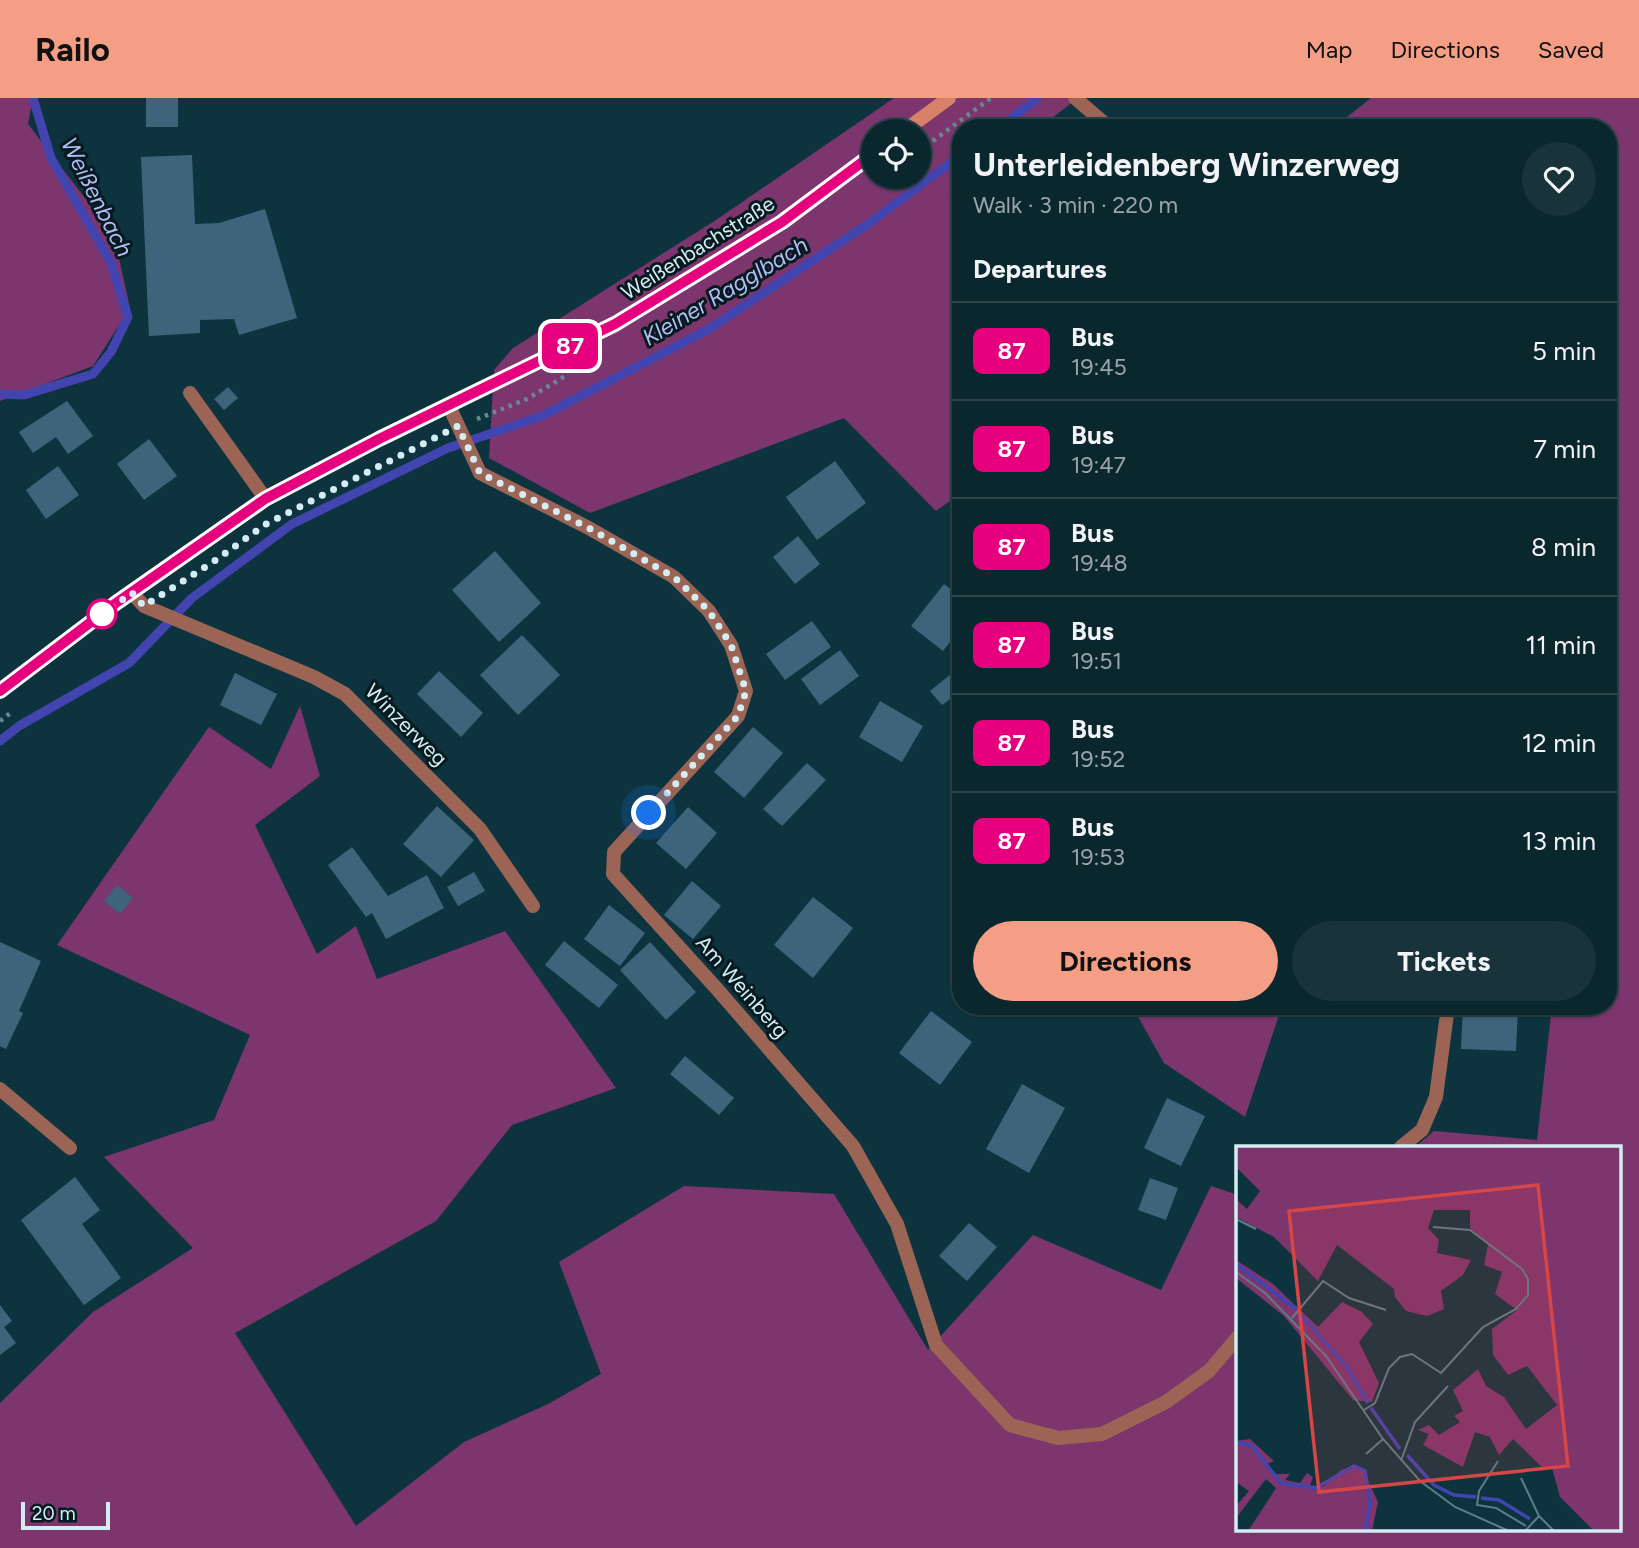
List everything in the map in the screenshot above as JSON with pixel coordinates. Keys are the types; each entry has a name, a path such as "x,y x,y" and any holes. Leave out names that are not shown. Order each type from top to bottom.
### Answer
{"main road":[{"path":"920,119 949,98"},
{"name":"Weißenbachstraße","path":"0,691 265,499 379,439 615,324 782,222 861,163"}],"lane":[{"path":"1075,98 1100,119"},
{"path":"190,393 265,499"},
{"name":"Am Weinberg","path":"449,406 480,473 587,527 674,577 709,611 731,645 746,691 738,716 614,852 613,874 718,989 853,1146 897,1224 936,1345 1010,1426 1058,1438 1102,1434 1166,1402 1209,1371 1236,1339"},
{"name":"Winzerweg","path":"132,593 144,606 314,677 345,694 480,829 533,906"},
{"path":"1402,1146 1422,1130 1436,1097 1447,1015"},
{"path":"0,1089 70,1147"}],"path":[{"path":"962,119 991,98"},
{"path":"931,142 952,127"},
{"path":"459,431 527,399 573,371"},
{"path":"0,721 20,705"}],"shaded area":[{"path":"0,98 33,98 28,124 114,236 130,308 93,366 0,401"},
{"path":"894,98 1078,98 1051,119 952,119 952,194 949,196 952,199 952,499 936,511 844,418 590,513 489,458 494,370 513,348 716,220 861,121 861,189 931,189 931,119 863,119"},
{"path":"1371,98 1639,98 1639,1548 0,1548 0,1403 93,1312 193,1248 104,1157 214,1120 250,1035 57,945 209,727 271,769 300,706 320,776 255,825 317,954 356,926 377,979 505,931 616,1088 512,1125 436,1221 235,1333 356,1526 464,1442 548,1404 601,1374 559,1262 684,1186 834,1194 928,1350 1033,1235 1161,1290 1211,1186 1236,1194 1236,1530 1622,1530 1622,1146 1416,1146 1434,1131 1537,1140 1551,1015 1617,1015 1617,119 1344,119"},
{"path":"1137,1015 1279,1015 1245,1117 1164,1063"}],"building":[{"path":"146,98 178,98 178,127 146,127"},
{"path":"192,155 195,224 219,223 265,209 297,318 239,335 234,319 200,320 200,333 149,336 141,157"},
{"path":"228,387 238,398 224,410 214,399"},
{"path":"67,401 93,436 68,454 56,437 33,453 19,432"},
{"path":"149,439 177,476 144,500 117,464"},
{"path":"835,461 866,503 817,540 786,497"},
{"path":"58,466 79,495 46,519 26,490"},
{"path":"798,536 820,564 795,584 773,557"},
{"path":"495,551 541,603 499,642 452,590"},
{"path":"944,584 952,590 952,640 943,651 911,626"},
{"path":"812,621 831,647 785,680 766,654"},
{"path":"522,635 560,675 518,715 480,675"},
{"path":"840,650 859,676 820,705 801,679"},
{"path":"439,671 483,713 461,737 417,694"},
{"path":"235,673 277,694 261,725 220,705"},
{"path":"952,673 952,698 942,705 930,691"},
{"path":"880,701 923,726 902,762 859,737"},
{"path":"753,727 783,753 744,798 714,772"},
{"path":"807,763 826,780 782,826 763,809"},
{"path":"437,806 474,840 441,877 403,844"},
{"path":"688,807 717,833 686,869 656,843"},
{"path":"352,847 388,896 427,875 444,908 386,939 372,913 366,917 328,865"},
{"path":"474,872 485,891 458,906 447,887"},
{"path":"692,881 721,906 693,939 664,915"},
{"path":"117,885 133,898 120,914 104,901"},
{"path":"813,897 853,928 813,978 774,945"},
{"path":"609,905 645,933 620,966 584,939"},
{"path":"564,941 618,985 599,1008 545,965"},
{"path":"0,942 41,961 19,1011 23,1013 6,1049 0,1046"},
{"path":"650,942 696,992 666,1020 620,970"},
{"path":"931,1011 972,1042 940,1085 899,1053"},
{"path":"1463,1015 1518,1015 1516,1051 1461,1049"},
{"path":"685,1056 734,1098 719,1115 670,1074"},
{"path":"1022,1084 1065,1108 1029,1173 986,1149"},
{"path":"1167,1098 1205,1116 1181,1166 1144,1148"},
{"path":"75,1177 100,1210 82,1224 121,1278 84,1305 21,1220"},
{"path":"1150,1178 1178,1188 1166,1220 1138,1210"},
{"path":"969,1223 997,1247 967,1281 939,1256"},
{"path":"0,1305 12,1321 4,1327 16,1343 0,1355"}],"waterway":[{"name":"Weißenbach","path":"0,394 24,395 93,374 111,352 128,317 111,263 51,158 33,98"},
{"name":"Kleiner Ragglbach","path":"1010,119 1038,98"},
{"name":"Kleiner Ragglbach","path":"0,741 19,726 129,663 192,598 292,524 448,448 542,416 709,329 868,224 952,162"}],"bus line":[{"name":"87","path":"0,691 116,603 265,499 379,439 615,324 782,222 861,163"}],"route":[{"path":"102,614 132,593 144,606 266,524 458,426 480,473 587,527 674,577 709,611 731,645 746,691 738,716 649,813"}]}
